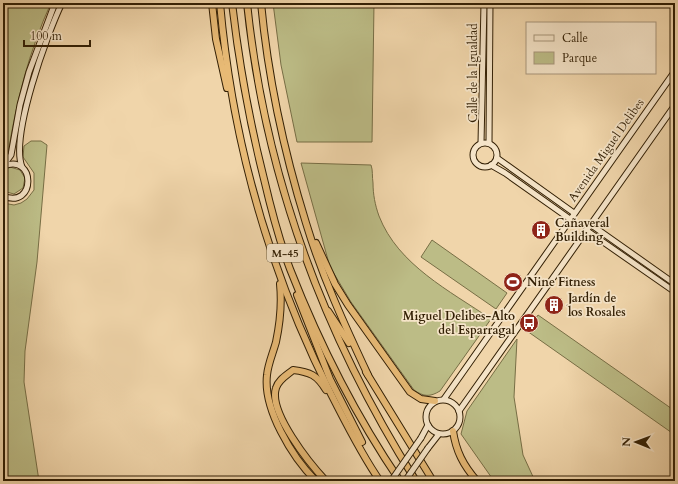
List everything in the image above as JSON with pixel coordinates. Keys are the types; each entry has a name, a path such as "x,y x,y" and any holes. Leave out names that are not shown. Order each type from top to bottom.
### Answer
{"highway":[{"path":"212,3 222,68 259,212 280,279 315,362 349,429 380,481"},
{"path":"220,3 223,36 235,114"},
{"name":"M-45","path":"232,3 239,62 249,120 270,205 290,268 339,379 374,442 400,481"},
{"name":"M-45","path":"247,3 253,58 277,172 300,244 324,307 350,365 396,449 416,481"},
{"path":"261,3 272,82 281,130 306,224 333,298 368,375"},
{"path":"306,224 313,235 335,284 366,332 410,392 421,399 435,401"},
{"path":"290,268 291,276 304,313 330,380 358,436 385,481"},
{"path":"280,279 282,308 276,341 267,373 266,386 270,406 292,450 316,481"},
{"path":"324,307 332,315 433,481"},
{"path":"326,481 297,446 282,419 277,401 276,388 282,378 293,370 309,372 317,378 344,425 349,429"},
{"path":"453,431 456,449 466,469 477,481"}],"main road":[{"path":"3,166 12,154 20,105 29,72 55,3"},
{"path":"3,196 14,198 18,197 26,190 28,185 28,175 19,160 19,150 27,105 45,44 62,3"},
{"name":"Calle de la Igualdad","path":"481,143 484,3"},
{"name":"Calle de la Igualdad","path":"489,143 490,3"},
{"name":"Avenida Miguel Delibes","path":"444,399 675,70"},
{"path":"459,411 453,402 444,399 435,401 426,412 428,425 432,431 440,434 453,431 458,424 459,411 465,400 675,105"},
{"path":"481,143 489,143 496,148 497,158 491,165 482,167 474,159 474,149 481,143"},
{"path":"497,158 574,213"},
{"path":"3,166 14,164 22,167"},
{"path":"491,165 505,173 570,219"},
{"path":"590,224 675,284"},
{"path":"586,230 675,292"},
{"path":"391,481 421,438 428,425"},
{"path":"405,481 428,448 440,434"}],"green space":[{"path":"3,3 51,3 36,40 24,77 8,154 3,159"},
{"path":"273,3 374,3 372,142 297,142 281,65"},
{"path":"31,141 41,141 47,145 37,262 25,351 24,382 39,481 3,481 3,203 14,205 21,203 27,199 34,190 34,173 23,157 24,146"},
{"path":"301,163 371,165 375,204 379,216 399,249 412,263 427,275 491,319 440,391 427,395 421,394 414,390 351,302 330,267"},
{"path":"10,167 20,170 25,178 23,188 14,194 3,191 3,170"},
{"path":"432,240 507,293 496,309 421,257"},
{"path":"538,315 675,411 675,435 527,331"},
{"path":"517,339 514,397 523,455 535,481 494,481 461,434 467,411"}],"place":[{"name":"Cañaveral Building","path":"541,230"},
{"name":"Nine Fitness","path":"513,282"},
{"name":"Jardín de los Rosales","path":"554,305"},
{"name":"Miguel Delibes-Alto del Esparragal","path":"529,323"}]}
